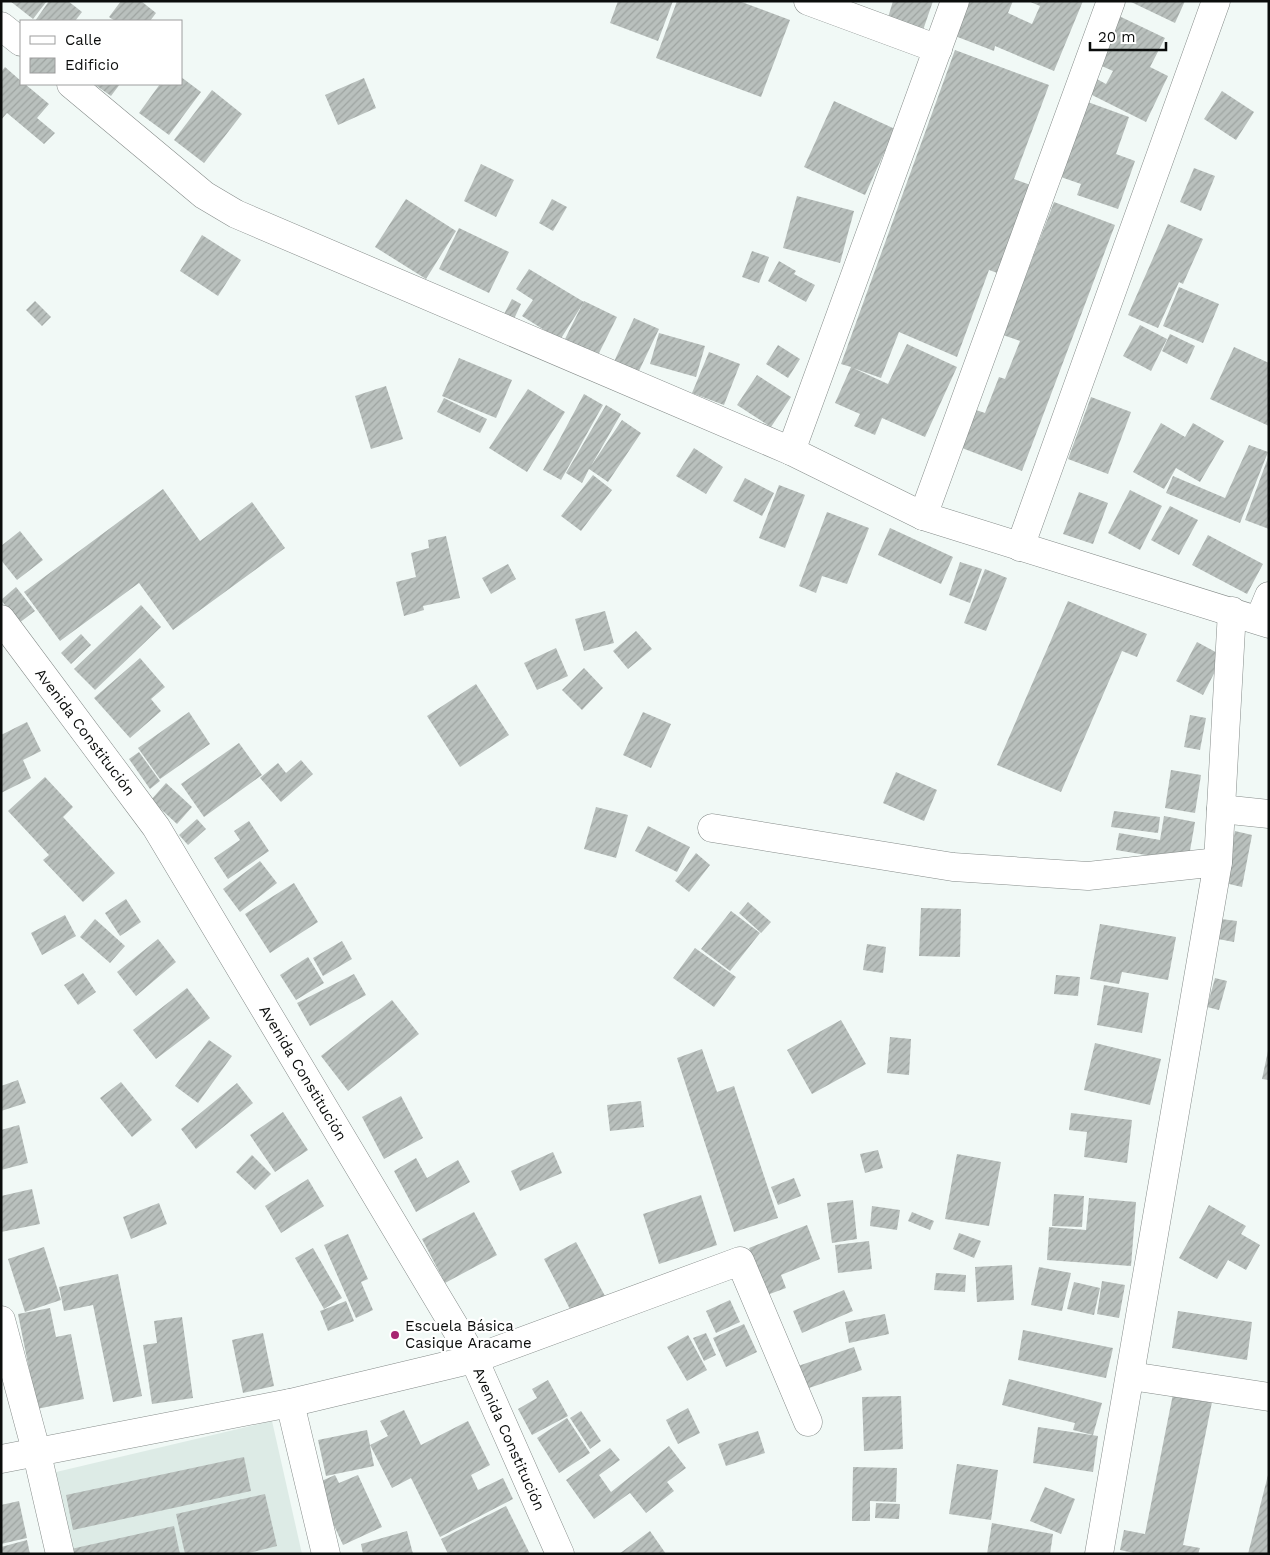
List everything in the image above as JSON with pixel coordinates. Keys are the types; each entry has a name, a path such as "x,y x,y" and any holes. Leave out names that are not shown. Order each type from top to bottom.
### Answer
{"street":[{"path":"808,1 938,49"},
{"path":"791,451 955,1"},
{"path":"924,516 1111,1"},
{"path":"1020,547 1216,1"},
{"path":"1,26 20,41"},
{"path":"72,85 204,195 236,214 791,451 924,516 1232,611 1266,613"},
{"path":"1099,1554 1218,862 1232,611"},
{"name":"Avenida Constitución","path":"1,619 156,827 474,1359 560,1554"},
{"path":"1222,809 1269,814"},
{"path":"712,828 953,867 1088,876 1218,862"},
{"path":"1,1459 37,1454 290,1403 474,1359 740,1261 808,1422"},
{"path":"1,1320 37,1454 60,1554"},
{"path":"1131,1376 1269,1397"},
{"path":"290,1403 326,1554"}],"shaded area":[{"path":"272,1421 302,1554 71,1554 52,1473"}],"building":[{"path":"10,1 47,1 33,19"},
{"path":"49,1 68,1 82,12 76,20 36,20"},
{"path":"121,1 141,1 156,13 151,20 114,20 109,17"},
{"path":"618,1 673,1 658,41 610,23"},
{"path":"677,1 739,1 790,20 761,97 656,58"},
{"path":"893,1 933,1 922,33 887,21"},
{"path":"969,1 1013,1 1008,13 1032,24 1040,6 1028,1 1083,1 1054,71 995,46 994,51 955,36"},
{"path":"1129,1 1185,1 1175,23"},
{"path":"1119,16 1165,38 1150,67 1168,76 1146,122 1088,93 1095,78 1106,84 1113,71 1095,63"},
{"path":"955,50 1049,85 1014,179 1036,187 1003,275 989,270 957,357 899,332 881,378 853,368 888,384 907,344 957,367 925,437 882,418 875,435 854,426 860,414 835,403 851,367 841,364"},
{"path":"5,67 20,80 20,85 26,85 49,104 37,118 55,133 44,144 7,113 1,120 1,72"},
{"path":"182,78 201,92 169,135 139,113 159,85 182,85"},
{"path":"364,78 376,108 338,125 325,95"},
{"path":"95,85 119,85 111,96"},
{"path":"212,90 242,114 204,163 174,140"},
{"path":"1222,91 1254,112 1236,140 1204,119"},
{"path":"834,101 895,129 865,195 804,167"},
{"path":"1085,101 1129,117 1116,154 1135,161 1118,209 1077,195 1081,184 1058,176"},
{"path":"481,164 514,180 496,217 464,201"},
{"path":"1194,168 1215,176 1201,211 1180,202"},
{"path":"797,196 854,211 840,263 783,248"},
{"path":"406,199 456,231 426,279 375,247"},
{"path":"552,199 567,207 553,231 539,223"},
{"path":"1054,202 1115,225 1022,471 962,448 976,410 985,413 999,377 1005,379 1020,341 1003,335"},
{"path":"1168,224 1203,239 1183,284 1179,282 1158,328 1128,315"},
{"path":"459,228 509,252 489,293 439,269"},
{"path":"202,235 241,260 218,296 180,271"},
{"path":"752,251 769,257 759,283 742,277"},
{"path":"779,261 796,271 794,274 815,285 806,302 768,281"},
{"path":"529,269 584,302 560,340 522,316 533,300 516,289"},
{"path":"1179,287 1219,304 1203,343 1163,326"},
{"path":"512,299 521,304 513,321 503,316"},
{"path":"35,301 51,317 42,326 26,310"},
{"path":"584,301 617,317 598,355 565,339"},
{"path":"634,318 659,329 637,375 613,364"},
{"path":"1140,325 1167,339 1151,371 1123,356"},
{"path":"659,333 705,346 696,377 650,364"},
{"path":"1170,334 1195,346 1187,364 1162,351"},
{"path":"778,345 800,359 788,378 766,364"},
{"path":"1234,347 1269,363 1269,426 1210,399"},
{"path":"709,352 740,364 724,405 692,393"},
{"path":"459,358 512,380 496,418 442,396"},
{"path":"757,375 791,397 771,427 737,405"},
{"path":"386,386 403,439 371,449 355,396"},
{"path":"528,389 565,412 527,472 489,448"},
{"path":"584,394 603,405 561,480 543,470"},
{"path":"1091,397 1131,412 1108,474 1068,459"},
{"path":"444,398 487,419 480,433 437,412"},
{"path":"606,405 621,414 591,466 622,420 641,433 608,482 589,469 582,483 566,473"},
{"path":"1161,423 1185,437 1193,423 1224,441 1200,482 1176,468 1164,489 1133,472"},
{"path":"1249,445 1268,452 1240,523 1166,493 1173,476 1225,498"},
{"path":"694,448 723,467 706,494 676,476"},
{"path":"1269,455 1269,529 1245,520"},
{"path":"593,475 612,490 581,531 561,516"},
{"path":"745,478 774,493 762,516 733,501"},
{"path":"779,485 805,495 785,548 759,538"},
{"path":"163,489 200,541 252,502 285,548 173,630 139,583 60,641 24,592"},
{"path":"1130,490 1162,506 1140,550 1108,533"},
{"path":"1079,492 1108,503 1093,544 1063,534"},
{"path":"1170,506 1198,520 1179,555 1151,540"},
{"path":"827,512 869,528 847,584 822,576 816,593 799,586"},
{"path":"890,528 953,557 941,584 878,555"},
{"path":"20,531 43,560 17,580 1,560 1,546"},
{"path":"1208,535 1263,564 1247,594 1192,565"},
{"path":"446,536 460,598 423,606 424,610 404,616 396,582 416,577 411,553 429,548 428,540"},
{"path":"960,562 982,569 970,603 949,595"},
{"path":"508,564 516,579 491,594 482,578"},
{"path":"985,569 1007,578 986,631 964,623"},
{"path":"16,587 35,611 19,623 1,600"},
{"path":"1068,601 1147,634 1137,657 1122,651 1061,792 997,765"},
{"path":"141,605 161,627 95,690 74,669"},
{"path":"605,611 614,643 584,651 575,619"},
{"path":"636,631 652,649 628,669 613,651"},
{"path":"81,634 91,645 71,664 61,653"},
{"path":"1197,642 1223,656 1203,695 1176,681"},
{"path":"556,648 568,676 537,690 524,663"},
{"path":"140,658 165,687 151,699 161,711 130,738 94,698"},
{"path":"584,668 603,688 582,710 562,690"},
{"path":"476,684 509,735 460,767 427,716"},
{"path":"189,712 210,744 160,779 138,748"},
{"path":"643,712 671,724 651,768 623,755"},
{"path":"1190,715 1206,718 1200,750 1184,747"},
{"path":"27,722 41,751 23,760 31,778 1,793 1,735"},
{"path":"239,743 262,775 204,817 181,784"},
{"path":"139,752 160,781 150,789 129,759"},
{"path":"301,760 313,774 281,802 260,778 278,763 286,773"},
{"path":"1171,770 1201,775 1195,813 1165,808"},
{"path":"896,772 937,790 924,821 883,803"},
{"path":"45,777 73,807 63,817 115,873 83,902 43,860 49,855 8,811"},
{"path":"166,783 192,807 177,824 151,800"},
{"path":"596,807 628,815 616,858 584,849"},
{"path":"1114,811 1160,817 1158,833 1111,827"},
{"path":"1164,816 1195,822 1188,862 1116,850 1119,833 1160,840"},
{"path":"197,819 206,829 188,845 179,835"},
{"path":"249,821 269,851 228,879 214,858 240,840 234,831"},
{"path":"648,826 690,847 677,872 635,851"},
{"path":"1235,831 1252,835 1242,887 1225,883"},
{"path":"696,853 710,865 689,892 675,881"},
{"path":"260,861 277,883 240,912 223,889"},
{"path":"294,883 318,922 270,953 245,914"},
{"path":"126,899 141,922 120,936 105,913"},
{"path":"748,902 771,922 761,933 739,913"},
{"path":"921,908 961,909 960,957 919,956"},
{"path":"731,911 760,933 730,971 701,949"},
{"path":"65,915 76,936 42,955 31,933"},
{"path":"95,919 125,946 110,963 80,937"},
{"path":"1221,919 1237,921 1234,942 1218,939"},
{"path":"1100,924 1176,937 1168,980 1122,972 1119,984 1090,979"},
{"path":"158,939 176,962 136,996 117,972"},
{"path":"342,941 352,959 323,976 313,958"},
{"path":"867,944 886,947 883,973 863,970"},
{"path":"695,948 736,977 714,1007 673,978"},
{"path":"308,957 324,983 296,1000 280,975"},
{"path":"83,973 96,992 78,1005 64,985"},
{"path":"354,974 366,995 310,1026 297,1003"},
{"path":"1056,975 1080,977 1078,996 1054,994"},
{"path":"1215,978 1227,981 1219,1010 1207,1007"},
{"path":"1104,985 1149,993 1142,1033 1097,1025"},
{"path":"187,988 210,1018 156,1059 133,1030"},
{"path":"392,1000 419,1034 348,1091 321,1056"},
{"path":"841,1020 866,1064 812,1094 787,1050"},
{"path":"890,1037 911,1039 909,1075 887,1073"},
{"path":"209,1040 232,1056 198,1103 175,1086"},
{"path":"1095,1043 1161,1059 1150,1105 1084,1090"},
{"path":"702,1049 717,1092 734,1086 778,1218 734,1232 677,1058"},
{"path":"1269,1051 1269,1080 1262,1079"},
{"path":"18,1080 26,1103 1,1111 1,1086"},
{"path":"121,1082 152,1120 132,1137 100,1098"},
{"path":"237,1083 253,1103 196,1149 181,1129"},
{"path":"401,1096 423,1138 384,1159 362,1117"},
{"path":"641,1101 644,1127 610,1131 607,1105"},
{"path":"283,1112 308,1150 275,1172 250,1135"},
{"path":"1071,1113 1132,1120 1127,1163 1084,1157 1087,1132 1069,1130"},
{"path":"19,1125 28,1163 1,1170 1,1130"},
{"path":"878,1150 883,1168 865,1173 860,1154"},
{"path":"553,1152 562,1173 520,1191 511,1171"},
{"path":"957,1154 1001,1162 989,1226 945,1219"},
{"path":"252,1155 271,1174 255,1190 236,1172"},
{"path":"416,1158 427,1178 458,1160 470,1182 416,1212 394,1171"},
{"path":"794,1178 801,1196 778,1205 771,1187"},
{"path":"308,1179 324,1206 281,1233 265,1206"},
{"path":"32,1189 40,1224 1,1232 1,1196"},
{"path":"1054,1194 1084,1196 1082,1227 1052,1226"},
{"path":"701,1195 717,1245 659,1264 643,1214"},
{"path":"1089,1198 1136,1202 1131,1266 1047,1260 1049,1227 1086,1230"},
{"path":"853,1200 857,1239 832,1243 827,1203"},
{"path":"159,1203 167,1224 131,1239 123,1217"},
{"path":"1209,1205 1246,1226 1241,1234 1260,1245 1246,1270 1228,1260 1217,1279 1179,1258"},
{"path":"872,1206 900,1210 897,1230 870,1226"},
{"path":"474,1212 497,1255 445,1283 422,1239"},
{"path":"912,1212 934,1221 930,1230 908,1221"},
{"path":"807,1225 820,1259 781,1275 786,1288 767,1295 749,1248"},
{"path":"959,1233 981,1241 974,1258 953,1249"},
{"path":"348,1234 368,1279 361,1282 373,1310 356,1318 324,1245"},
{"path":"869,1241 872,1269 838,1273 835,1245"},
{"path":"576,1242 605,1296 572,1313 544,1259"},
{"path":"44,1247 61,1300 25,1312 8,1259"},
{"path":"313,1248 342,1298 324,1309 295,1258"},
{"path":"1012,1265 1014,1300 977,1302 975,1267"},
{"path":"1039,1267 1071,1273 1062,1311 1031,1305"},
{"path":"936,1273 966,1275 965,1292 934,1290"},
{"path":"118,1274 142,1396 113,1402 93,1305 64,1311 59,1287"},
{"path":"1102,1281 1125,1285 1119,1318 1097,1314"},
{"path":"1074,1282 1100,1288 1094,1315 1067,1309"},
{"path":"844,1290 853,1311 802,1333 793,1311"},
{"path":"730,1300 740,1322 716,1333 706,1311"},
{"path":"346,1301 354,1321 328,1331 320,1311"},
{"path":"50,1308 56,1337 71,1334 84,1399 37,1409 18,1314"},
{"path":"1178,1311 1252,1322 1247,1360 1172,1348"},
{"path":"885,1314 889,1334 849,1343 845,1322"},
{"path":"182,1317 193,1398 152,1404 143,1345 157,1343 154,1321"},
{"path":"744,1324 757,1352 726,1367 713,1338"},
{"path":"1023,1330 1113,1348 1106,1378 1018,1360"},
{"path":"263,1333 274,1386 243,1393 232,1340"},
{"path":"706,1333 716,1355 704,1361 693,1338"},
{"path":"688,1335 707,1370 687,1381 667,1347"},
{"path":"854,1347 862,1370 806,1389 798,1366"},
{"path":"1009,1379 1102,1403 1093,1435 1073,1430 1075,1423 1002,1405"},
{"path":"548,1380 568,1416 532,1435 518,1409 537,1398 532,1389"},
{"path":"1173,1394 1212,1402 1183,1545 1200,1548 1198,1554 1138,1554 1120,1550 1124,1530 1145,1534"},
{"path":"901,1396 903,1449 864,1451 862,1397"},
{"path":"688,1408 700,1433 678,1444 666,1420"},
{"path":"404,1410 421,1445 468,1421 490,1465 471,1475 478,1490 503,1478 513,1499 440,1537 411,1478 392,1488 370,1445 388,1436 380,1421"},
{"path":"581,1411 601,1441 590,1449 570,1418"},
{"path":"567,1418 590,1453 559,1473 537,1438"},
{"path":"1038,1427 1098,1436 1093,1472 1033,1463"},
{"path":"367,1430 374,1466 326,1476 318,1440"},
{"path":"758,1431 765,1453 726,1466 718,1444"},
{"path":"669,1446 686,1468 667,1482 674,1491 646,1513 630,1493 594,1519 566,1480 610,1448 620,1460 599,1475 611,1492"},
{"path":"244,1457 251,1491 73,1530 66,1495"},
{"path":"957,1464 998,1470 991,1520 949,1514"},
{"path":"853,1467 897,1468 896,1502 870,1501 870,1521 852,1521"},
{"path":"335,1475 339,1483 358,1475 382,1527 343,1545 315,1484"},
{"path":"1268,1475 1269,1554 1248,1554"},
{"path":"1045,1487 1075,1499 1061,1534 1030,1521"},
{"path":"265,1494 277,1546 245,1554 185,1554 176,1514"},
{"path":"19,1501 27,1538 1,1544 1,1505"},
{"path":"876,1503 900,1504 899,1519 875,1518"},
{"path":"506,1506 530,1554 448,1554 441,1539"},
{"path":"992,1523 1053,1534 1050,1554 987,1554"},
{"path":"174,1526 180,1554 72,1554 71,1549"},
{"path":"407,1531 413,1554 363,1554 361,1544"},
{"path":"650,1531 666,1554 619,1554"},
{"path":"27,1540 30,1554 1,1554 1,1547"}],"place":[{"name":"Escuela Básica Casique Aracame","path":"395,1335"}]}
